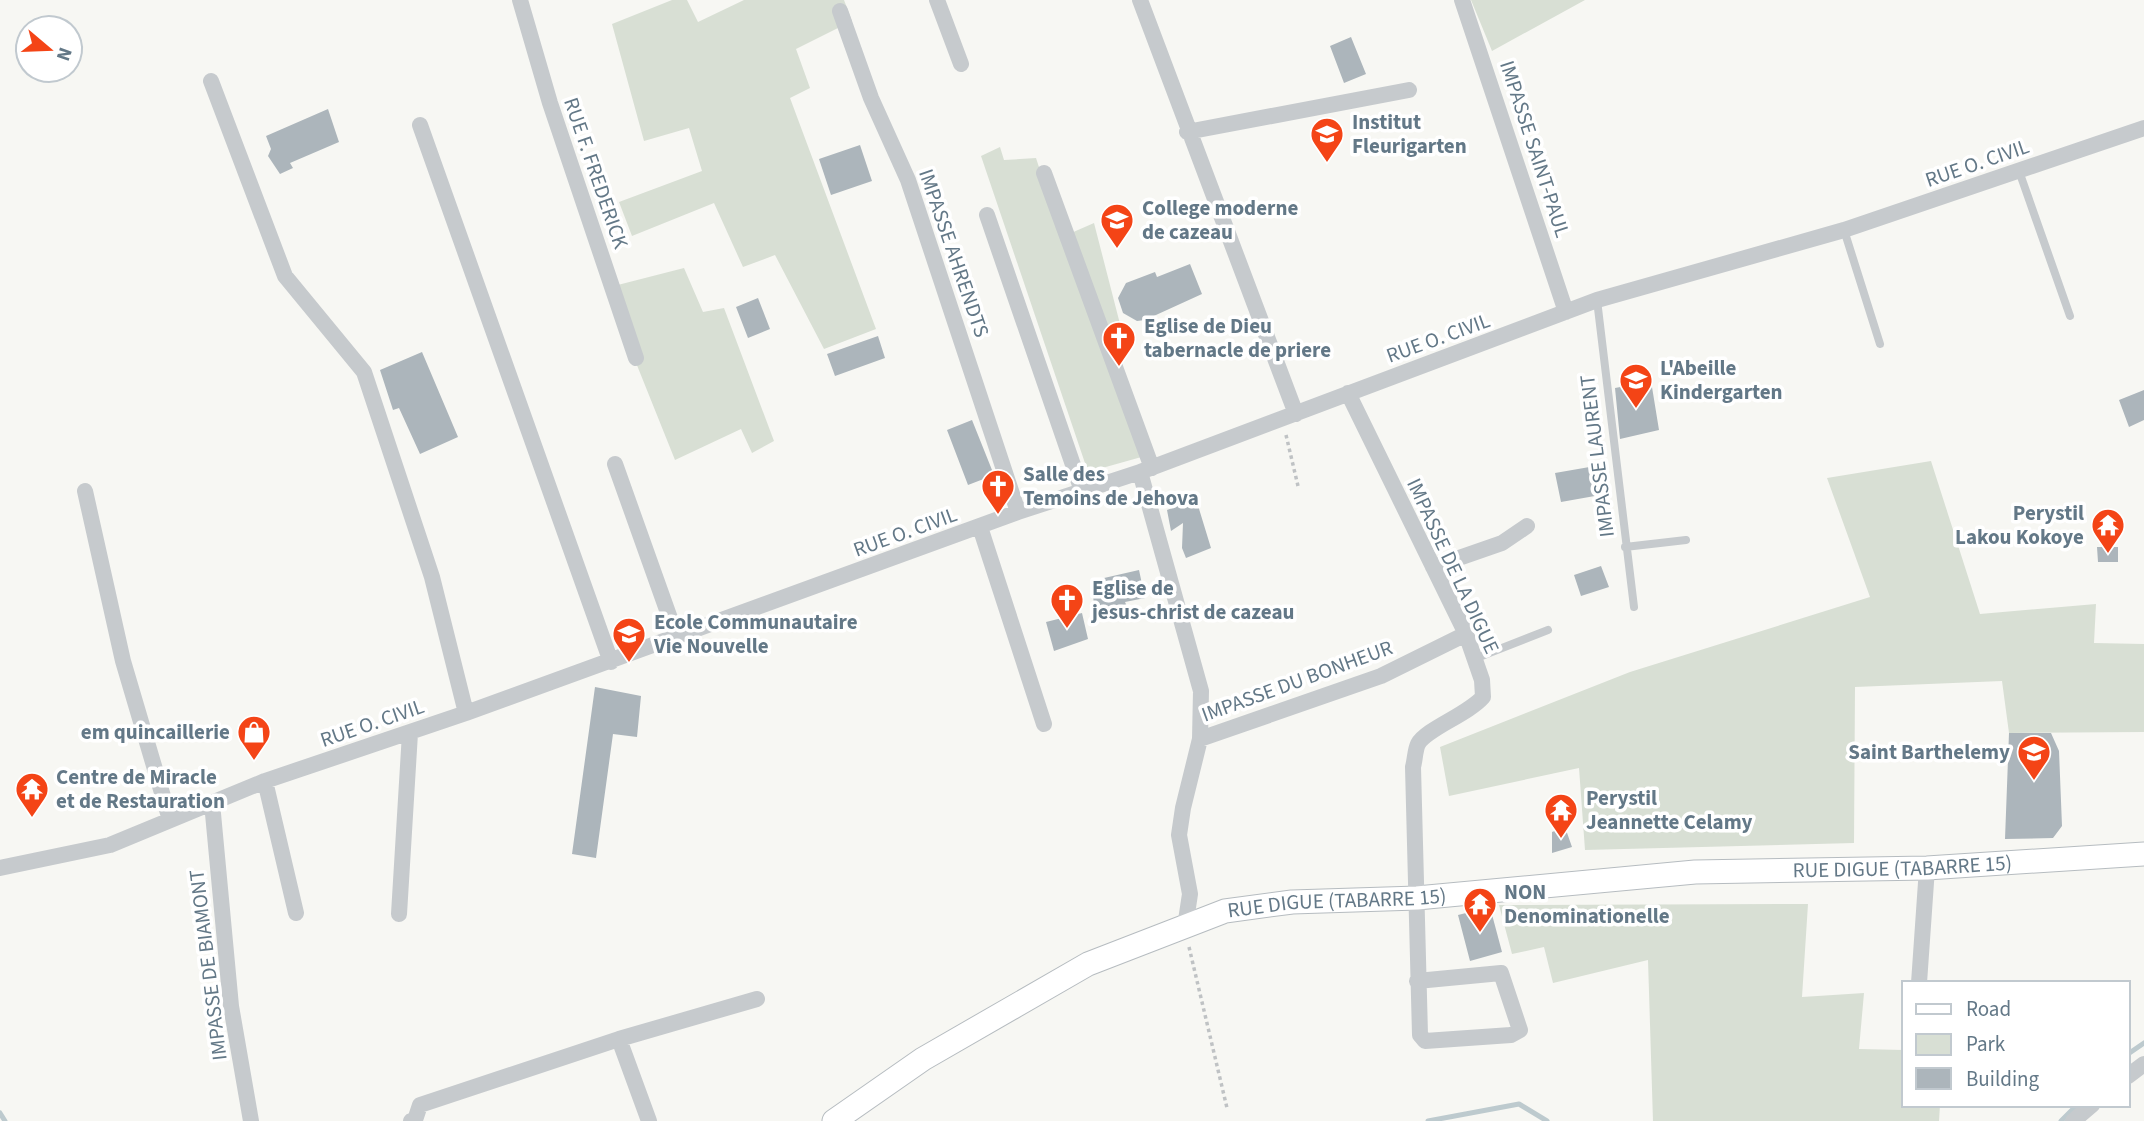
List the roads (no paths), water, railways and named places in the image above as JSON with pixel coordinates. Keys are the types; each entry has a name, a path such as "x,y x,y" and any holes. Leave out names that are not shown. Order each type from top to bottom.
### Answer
{"street":[{"name":"RUE F. FREDERICK","path":"520,0 550,103 636,358"},
{"path":"937,0 961,64"},
{"path":"1140,0 1289,417"},
{"name":"IMPASSE SAINT-PAUL","path":"1462,0 1566,312"},
{"name":"IMPASSE AHRENDTS","path":"840,11 872,98 908,180 1018,512"},
{"path":"211,81 285,276 348,357 364,372 432,577 466,713"},
{"path":"1187,132 1409,90"},
{"path":"420,125 611,662"},
{"name":"RUE O. CIVIL","path":"0,868 110,845 265,781 410,733 1018,512 1146,470 1597,300 1844,230 2144,128"},
{"name":"IMPASSE DU BONHEUR","path":"1044,173 1146,470 1201,691 1200,739 1381,676 1466,634"},
{"path":"987,215 1082,491"},
{"name":"IMPASSE DE LA DIGUE","path":"1348,393 1466,634 1482,680 1483,697 1471,711 1430,732 1418,744 1413,767 1417,898"},
{"path":"615,464 677,638"},
{"path":"85,491 123,661 170,820"},
{"path":"1433,567 1502,543 1527,526"},
{"path":"980,527 1044,724"},
{"path":"399,914 410,733"},
{"path":"1185,927 1190,894 1179,835 1182,808 1200,739"},
{"path":"265,781 296,913"},
{"name":"IMPASSE DE BIAMONT","path":"212,803 231,1006 251,1121"},
{"name":"RUE DIGUE (TABARRE 15)","path":"834,1121 923,1059 1088,964 1225,911 1292,902 1417,898 1695,872 1927,868 2144,854"},
{"path":"1919,981 1927,868"},
{"path":"1417,898 1417,981 1420,1035 1425,1041 1511,1035 1520,1030 1501,974 1417,981"},
{"path":"411,1121 415,1120 420,1105 619,1039 757,999"},
{"path":"619,1039 649,1121"},
{"path":"2073,1121 2090,1107"}],"lane":[{"path":"2020,171 2070,316"},
{"path":"1844,230 1880,344"},
{"name":"IMPASSE LAURENT","path":"1597,300 1634,607"},
{"path":"1625,547 1686,540"},
{"path":"1475,659 1548,630"}],"waterway":[{"path":"2130,1053 2144,1043"},
{"path":"1428,1121 1519,1104 1547,1121"},
{"path":"2061,1121 2075,1107"},
{"path":"0,1113 5,1121"}],"place":[{"name":"Institut Fleurigarten","path":"1327,164"},
{"name":"College moderne de cazeau","path":"1117,250"},
{"name":"Eglise de Dieu tabernacle de priere","path":"1119,368"},
{"name":"L'Abeille Kindergarten","path":"1636,410"},
{"name":"Salle des Temoins de Jehova","path":"998,516"},
{"name":"Perystil Lakou Kokoye","path":"2108,555"},
{"name":"Eglise de jesus-christ de cazeau","path":"1067,630"},
{"name":"Ecole Communautaire Vie Nouvelle","path":"629,664"},
{"name":"em quincaillerie","path":"254,762"},
{"name":"Saint Barthelemy","path":"2034,782"},
{"name":"Centre de Miracle et de Restauration","path":"32,819"},
{"name":"Perystil Jeannette Celamy","path":"1561,840"},
{"name":"NON Denominationelle","path":"1480,934"}]}
